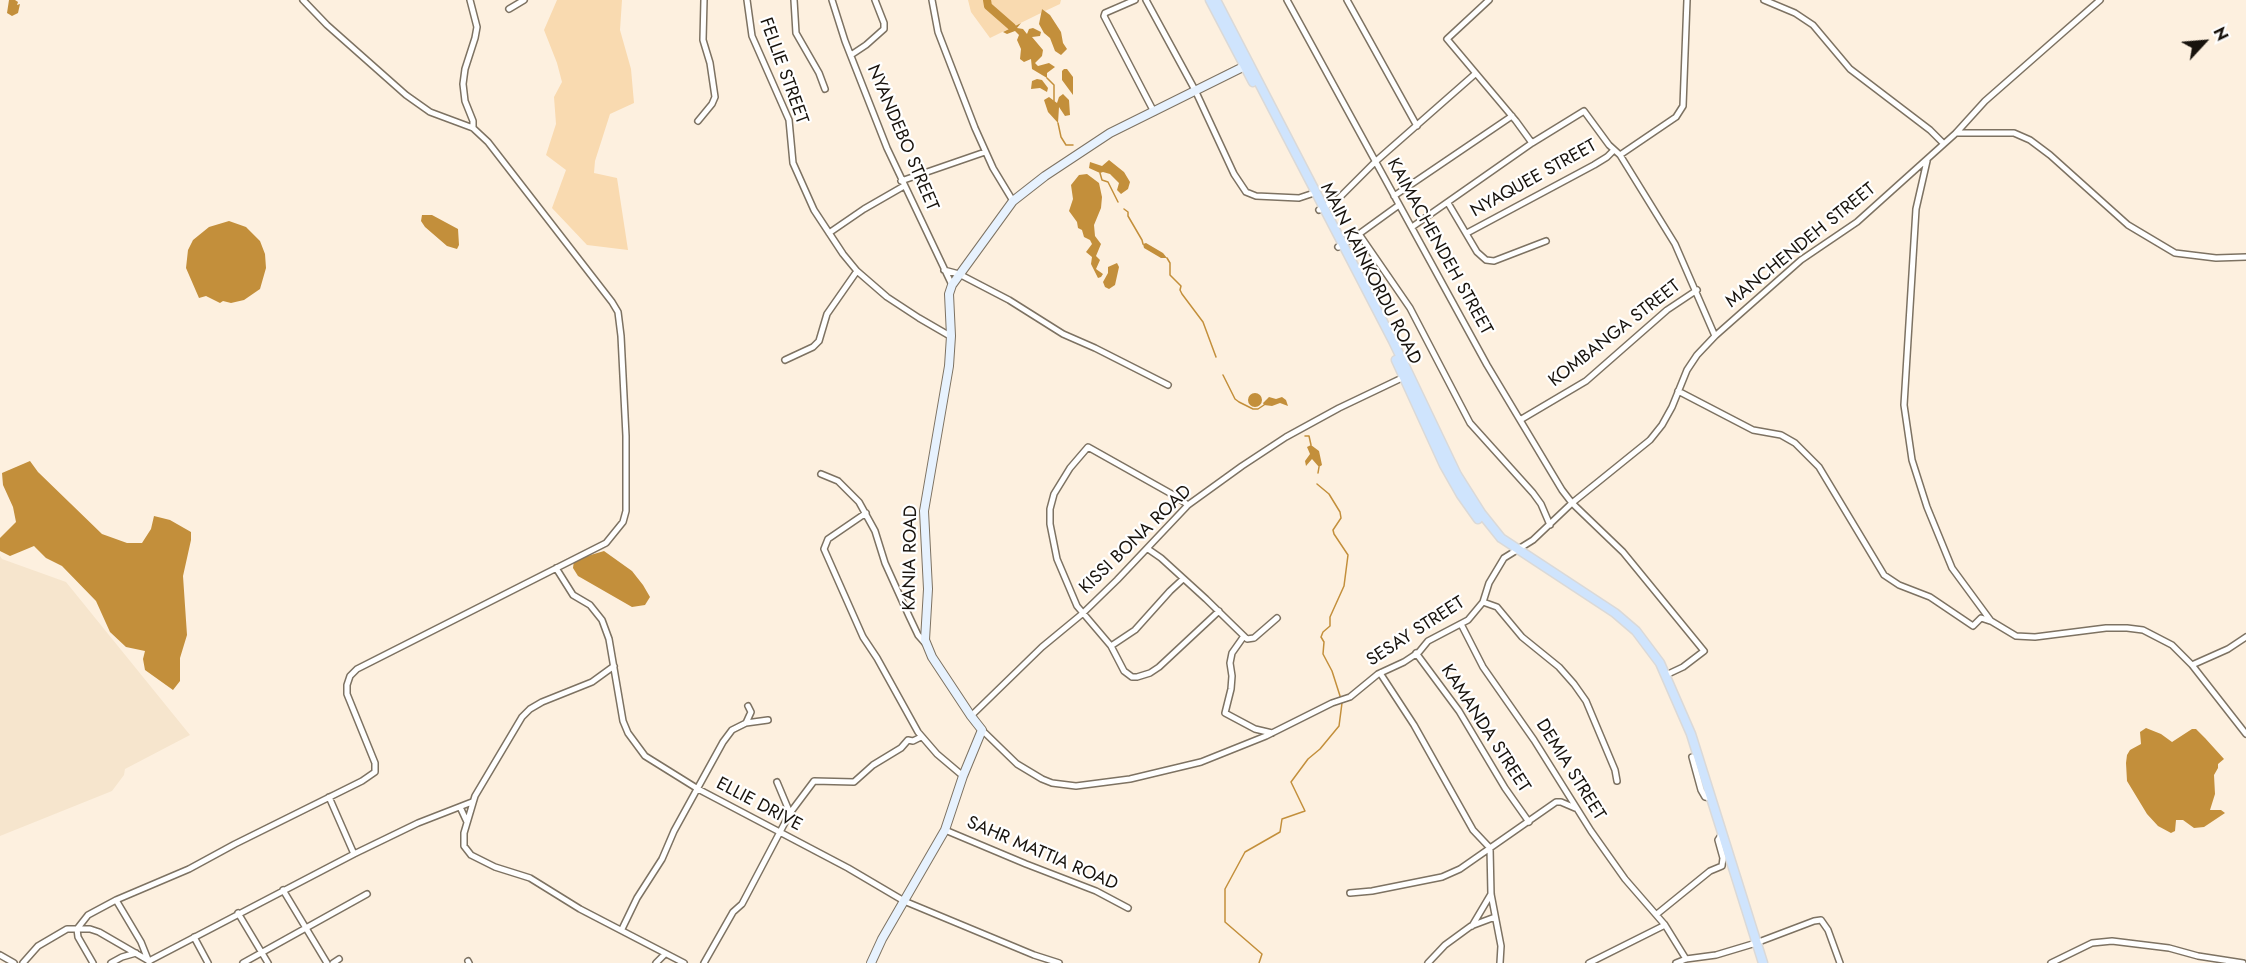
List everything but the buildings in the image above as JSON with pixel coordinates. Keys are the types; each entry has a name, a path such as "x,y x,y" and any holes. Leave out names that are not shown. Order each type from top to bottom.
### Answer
{"main road":[{"path":"1215,3 1390,342 1447,464 1489,525 1501,537 1519,551 1604,604 1626,622 1653,652 1666,675 1691,734 1763,963"},
{"path":"952,285 1013,201 1083,149 1247,65"},
{"name":"MAIN KAINKORDU ROAD","path":"1291,151 1311,194 1321,209"},
{"name":"KANIA ROAD","path":"952,285 949,294 951,336 946,385 924,511 928,589 925,629 932,657 970,716 982,730"},
{"name":"MAIN KAINKORDU ROAD","path":"1390,342 1404,377 1412,386"},
{"path":"871,963 945,830 963,776 982,730"}],"street":[{"path":"93,963 78,936 77,929 88,915 116,900 189,869 375,772 375,763 347,694 350,676 357,669 606,543 619,528 626,511 625,414 618,312 488,142 473,128 430,112 417,104 327,25 303,0"},
{"path":"470,0 477,27 463,84 473,128"},
{"path":"509,9 524,0"},
{"path":"698,121 715,97 710,63 703,40 704,0"},
{"name":"FELLIE STREET","path":"747,0 752,36 789,120 793,163 802,188 829,233 857,271 902,307 951,336"},
{"path":"794,0 796,33 815,65 825,89"},
{"name":"NYANDEBO STREET","path":"832,0 851,55 903,184 952,285"},
{"path":"851,55 884,29 875,0"},
{"path":"932,0 938,32 985,152 1013,201"},
{"path":"1135,0 1105,13 1104,16 1154,112"},
{"path":"1146,0 1195,90 1234,174 1246,192 1256,196 1299,198 1311,194"},
{"name":"KAIMACHENDEH STREET","path":"1287,0 1487,365 1572,503 1623,552 1704,651 1683,667 1666,675"},
{"path":"1347,0 1417,126"},
{"path":"1489,0 1447,39 1532,143"},
{"path":"1620,155 1676,117 1683,106 1687,0"},
{"path":"1764,0 1795,13 1813,25 1850,69 1930,130 1943,143"},
{"name":"MANCHENDEH STREET","path":"1519,551 1572,503 1650,440 1662,425 1687,370 1697,355 1715,336 1801,260 1857,222 1956,133 1985,101 2100,0"},
{"path":"1321,209 1338,199 1375,162 1475,74"},
{"path":"1412,227 1532,143 1584,111 1620,155 1675,244 1697,290 1715,336"},
{"path":"1394,196 1512,116"},
{"path":"1956,133 2021,135 2050,155 2128,225 2175,253 2216,258 2246,257"},
{"name":"NYAQUEE STREET","path":"1467,233 1607,158 1614,150"},
{"path":"829,233 903,184 985,152"},
{"path":"1927,159 1916,209 1905,394 1907,435 1918,482 1944,550 1965,588 1991,621"},
{"path":"1448,203 1478,252 1490,261 1546,241"},
{"path":"1340,246 1399,205"},
{"path":"1359,234 1410,308 1470,423 1533,493 1550,525"},
{"path":"944,270 959,274 1009,300 1063,334 1168,385"},
{"path":"785,360 813,347 819,341 827,314 857,271"},
{"name":"KOMBANGA STREET","path":"1520,420 1586,381 1667,309 1697,290"},
{"name":"KISSI BONA ROAD","path":"970,716 1042,647 1082,614 1188,506 1286,437 1339,408 1404,377"},
{"path":"1678,391 1753,430 1781,435 1795,443 1819,468 1884,575 1899,585 1930,597 1973,626 1981,618 2020,637 2106,628 2143,630 2172,645 2193,665 2246,734"},
{"path":"1188,506 1177,497 1088,447 1070,468 1054,494 1050,516 1056,559 1082,614 1111,646 1119,664 1128,673 1137,677 1159,667 1219,611"},
{"path":"821,474 846,486 860,502 875,531 885,563 909,616 918,635 927,644"},
{"path":"866,513 828,539 824,549 863,637 877,658 902,706 921,737 963,776"},
{"path":"1148,549 1161,558 1247,639 1254,638 1277,618"},
{"name":"SESAY STREET","path":"982,730 1005,753 1030,772 1052,783 1076,786 1130,779 1201,762 1272,733 1350,697 1380,673 1404,662 1428,641 1461,624 1477,611 1483,602 1489,583 1504,558 1519,551"},
{"name":"ELLIE DRIVE","path":"556,568 573,595 590,605 607,630 623,721 634,743 649,760 904,901 1034,955 1059,963"},
{"path":"1111,646 1136,630 1183,579"},
{"path":"1483,602 1497,608 1522,637 1559,667 1581,693 1611,759 1617,781"},
{"name":"DEMIA STREET","path":"1461,624 1488,674 1534,740 1606,854 1657,914 1686,959"},
{"path":"1244,636 1232,653 1231,689 1226,713 1255,729 1272,733"},
{"path":"2193,665 2228,649 2246,637"},
{"name":"KAMANDA STREET","path":"1416,653 1459,711 1505,788 1529,822"},
{"path":"614,666 592,682 542,702 526,713 472,802 464,846 467,852 495,867 530,878 580,909 684,963"},
{"path":"1380,673 1425,743 1473,830 1490,848 1491,894 1501,946 1500,963"},
{"path":"746,723 751,712 748,706"},
{"path":"621,929 637,898 662,859 674,831 723,742 732,730 746,723 768,720"},
{"path":"704,963 733,912 742,904 773,847 779,831 814,781 854,782 873,765 901,748 908,740 914,741 921,737"},
{"path":"1692,757 1701,790 1705,797 1711,798"},
{"path":"777,782 790,813"},
{"path":"329,797 354,854"},
{"path":"149,962 238,913 354,854 418,823 472,802"},
{"path":"1350,893 1442,877 1460,869 1559,802 1577,809"},
{"path":"460,807 467,822"},
{"name":"SAHR MATTIA ROAD","path":"945,830 1096,891 1128,908"},
{"path":"1657,914 1710,871 1722,866 1723,858 1718,840 1722,834"},
{"path":"283,890 327,963"},
{"path":"243,963 367,894"},
{"path":"1471,927 1491,894"},
{"path":"116,900 141,942 149,962"},
{"path":"238,913 268,963"},
{"path":"1428,963 1445,945 1471,927 1495,917"},
{"path":"1676,963 1686,959 1716,955 1821,920 1828,930 1840,963"},
{"path":"1589,963 1665,925"},
{"path":"23,963 44,942 67,929 99,932 149,962"},
{"path":"194,938 208,963"},
{"path":"2051,963 2092,943 2112,941 2169,948 2198,956 2244,963"},
{"path":"111,963 122,957 136,954"},
{"path":"656,963 665,954"},
{"path":"0,955 14,963"}],"shaded area":[{"path":"9,0 15,0 18,2 17,5 20,4 18,13 12,16 7,13"},
{"path":"557,0 622,0 620,30 631,69 634,103 610,114 595,161 594,173 617,178 628,250 587,245 552,208 566,170 546,155 556,124 554,97 562,82 544,30"},
{"path":"968,0 1061,0 1060,4 1045,11 1042,9 1041,13 990,38 971,12"},
{"path":"1042,9 1050,15 1061,32 1067,49 1061,55 1055,51 1050,38 1039,24"},
{"path":"1021,23 1017,28 1023,29 1027,34 1029,29 1033,28 1041,32 1040,36 1032,37 1043,50 1042,56 1035,63 1038,66 1049,63 1055,67 1047,73 1047,78 1032,69 1031,59 1024,62 1020,59 1021,49 1017,40 1019,35 1015,31 1007,34 1003,32"},
{"path":"1064,69 1067,69 1073,77 1073,95 1062,80"},
{"path":"1042,80 1048,88 1047,92 1040,88 1031,89 1032,81"},
{"path":"1063,94 1069,100 1070,115 1065,116 1059,107 1058,123 1048,112 1044,100 1049,97 1057,103"},
{"path":"1109,160 1124,172 1130,182 1128,189 1121,194 1117,190 1119,183 1110,174 1089,168 1090,162 1102,166"},
{"path":"1087,174 1099,183 1102,197 1101,208 1094,225 1095,236 1101,244 1096,256 1100,260 1096,269 1103,274 1098,278 1091,264 1092,257 1086,252 1092,244 1084,237 1069,211 1073,199 1071,185 1079,175"},
{"path":"422,215 432,215 458,229 457,249 447,246 425,227 421,221"},
{"path":"229,221 246,227 260,241 265,254 266,268 260,289 244,300 231,303 223,301 220,303 206,296 199,298 186,268 188,250 193,240 209,227"},
{"path":"1146,243 1167,258 1161,258 1144,248 1143,244"},
{"path":"1117,263 1119,267 1115,285 1109,289 1103,282 1108,273 1108,267"},
{"path":"1252,393 1258,393 1262,400 1258,407 1252,407 1248,403 1248,397"},
{"path":"1269,397 1276,399 1282,397 1288,406 1280,403 1272,406 1264,405 1263,403"},
{"path":"1311,445 1319,451 1322,465 1319,467 1312,459 1306,466 1305,461 1310,454 1307,447"},
{"path":"30,461 38,472 102,534 127,543 142,543 151,529 154,516 170,520 191,532 183,576 187,635 180,658 180,681 173,690 145,670 143,659 145,651 126,647 110,632 96,601 62,566 46,558 34,546 10,556 0,551 0,538 16,522 13,507 3,485 2,473"},
{"path":"604,551 632,571 643,585 650,597 645,605 632,607 578,576 573,568 574,560"},
{"path":"0,556 2,559 66,582 190,735 125,769 124,775 112,791 0,836"},
{"path":"2146,728 2161,734 2172,742 2192,729 2196,729 2205,738 2224,759 2218,764 2214,775 2215,794 2210,810 2221,810 2225,813 2204,827 2194,828 2183,820 2176,820 2175,831 2171,833 2158,826 2147,814 2127,781 2127,755 2130,750 2141,744 2140,732"}],"waterway":[{"path":"987,0 988,6 1012,27"},
{"path":"1047,78 1054,85 1054,101"},
{"path":"1058,123 1061,137 1066,145 1073,145"},
{"path":"1100,173 1102,180 1108,182 1118,202"},
{"path":"1124,209 1128,212 1143,244"},
{"path":"1167,258 1170,263 1170,275 1181,286 1182,294 1203,322 1216,357"},
{"path":"1223,375 1235,399 1239,402 1253,409 1264,405"},
{"path":"1305,436 1309,436 1311,445"},
{"path":"1318,473 1319,467"},
{"path":"1317,484 1329,494 1340,512 1341,518 1333,530 1348,555 1344,586 1330,617 1330,626 1321,637 1324,642 1323,654 1332,671 1341,699"},
{"path":"1259,963 1262,954 1225,922 1225,889 1245,852 1280,832 1282,819 1305,811 1291,782 1308,759 1320,749 1339,726 1342,703"}]}
